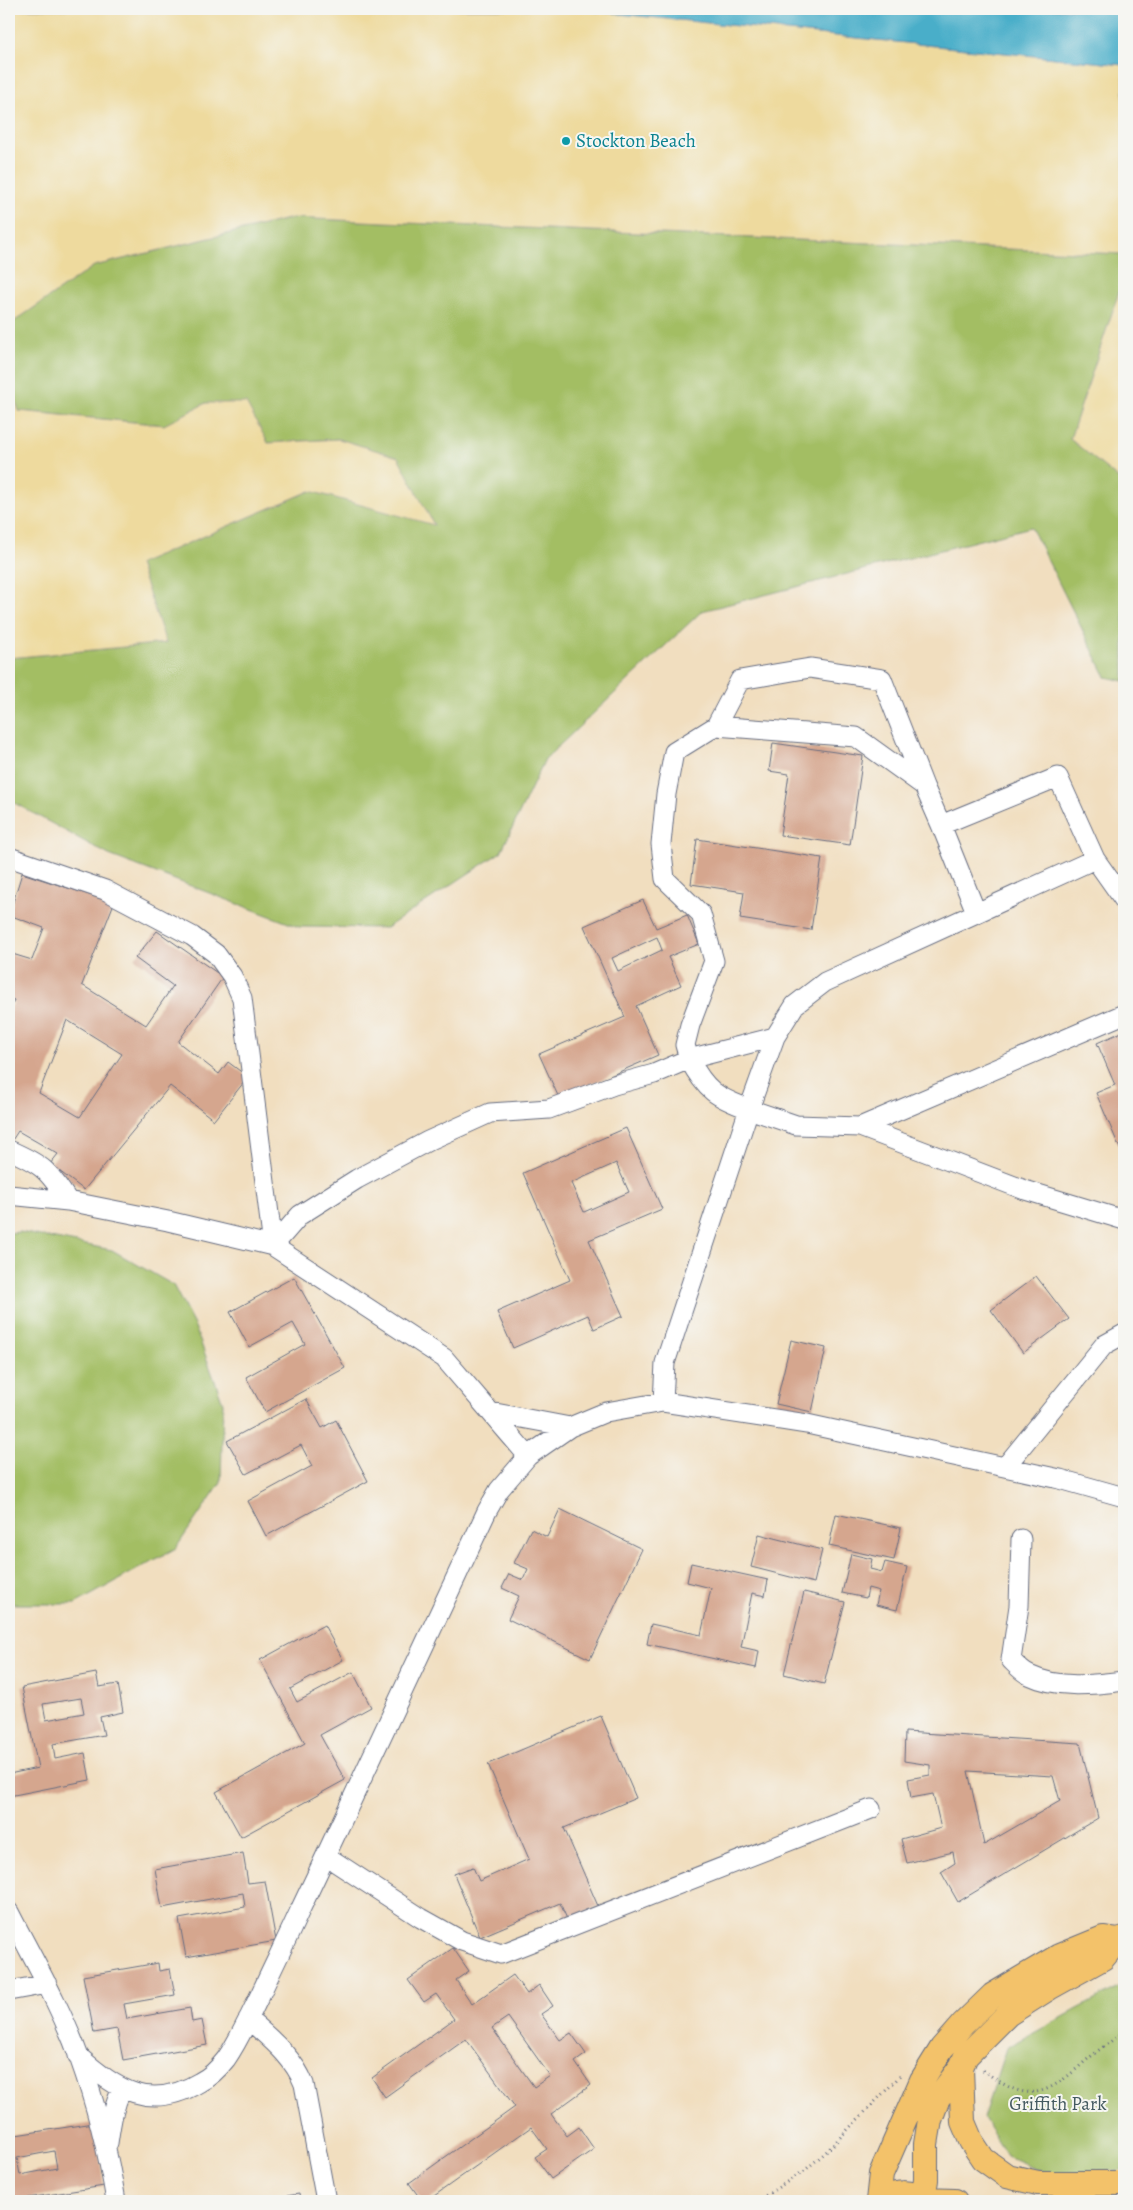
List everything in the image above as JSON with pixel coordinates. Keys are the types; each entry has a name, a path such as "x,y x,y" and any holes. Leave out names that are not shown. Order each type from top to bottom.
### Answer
{"main road":[{"path":"878,2201 881,2174 922,2080 942,2048 962,2024 993,1995 1059,1956 1103,1938 1121,1939"},
{"path":"1121,1939 1103,1958 1049,1988 1008,2014 966,2056 973,2069 963,2122 971,2141 984,2159 1007,2176 1038,2183 1124,2184"},
{"path":"925,2200 926,2144 930,2120 938,2098 973,2069"},
{"path":"878,2201 900,2193 912,2194 925,2200 956,2201"}],"lane":[{"path":"976,912 882,679 810,668 740,680 716,726 674,752 666,794 661,844 664,878 701,914 714,961 690,1025 685,1045 689,1059 701,1082 717,1095 749,1109 796,1125 860,1127 1025,1190 1124,1220"},
{"path":"716,726 856,737 924,786"},
{"path":"941,825 1058,776 1095,859 1124,900"},
{"path":"9,857 105,890 192,936 216,954 232,976 242,998 273,1246"},
{"path":"663,1402 665,1363 749,1109 775,1037 795,1004 825,982 1095,859"},
{"path":"860,1127 1124,1014"},
{"path":"273,1246 300,1215 357,1179 428,1141 490,1113 549,1109 614,1085 654,1074 689,1059 775,1037"},
{"path":"9,1150 37,1162 54,1178 68,1202"},
{"path":"9,1195 68,1202 168,1221 273,1246 444,1358 528,1456"},
{"path":"1005,1467 1104,1345 1124,1334"},
{"path":"78,2056 103,2078 122,2089 150,2097 176,2095 201,2082 226,2059 248,2019 326,1856 486,1511 499,1490 528,1456 570,1427 606,1412 663,1402 806,1424 1005,1467 1124,1497"},
{"path":"490,1412 570,1427"},
{"path":"1021,1539 1019,1606 1011,1660 1027,1674 1047,1681 1076,1685 1124,1681"},
{"path":"326,1856 421,1918 454,1937 501,1954 871,1809"},
{"path":"9,1912 47,1984 78,2056 107,2149 116,2201"},
{"path":"9,1991 47,1984"},
{"path":"248,2019 285,2053 298,2068 306,2093 326,2201"},
{"path":"107,2149 115,2102 122,2089"}],"path":[{"path":"973,2069 1014,2090 1022,2092 1042,2091 1067,2078 1124,2032"},
{"path":"757,2201 797,2176 825,2153 905,2070"}],"green space":[{"path":"292,218 1124,254 1124,277 1070,439 1124,483 1124,681 1106,677 1031,527 702,611 545,759 501,852 386,928 299,927 109,855 9,800 9,658 165,643 139,564 310,491 434,524 339,439 268,443 206,403 165,425 19,411 9,380 9,325 94,266"},
{"path":"20,1232 112,1250 173,1285 195,1327 223,1403 221,1482 176,1548 75,1604 9,1604 9,1233"},
{"name":"Griffith Park","path":"1124,1984 1124,2170 1052,2175 1007,2156 983,2118 1006,2048"}],"sand":[{"name":"Stockton Beach","path":"9,9 573,9 1124,65 1124,254 292,218 94,266 9,325"},
{"path":"1124,277 1124,483 1070,439"},
{"path":"9,380 19,411 164,425 206,403 246,403 268,443 339,439 398,457 434,525 310,491 139,564 166,643 9,658"}],"water":[{"path":"573,9 1124,9 1124,65 579,10"}],"building":[{"path":"773,743 863,756 850,845 780,835 789,774 769,771"},
{"path":"697,839 822,858 811,930 740,919 744,892 691,884"},
{"path":"22,873 114,903 82,985 146,1025 173,986 135,958 157,931 223,977 178,1042 219,1074 228,1062 248,1077 214,1120 170,1086 84,1190 50,1164 58,1154 18,1131 9,1145 9,1014 14,1000 9,998 9,953 32,960 44,928 9,915","holes":["67,1020 122,1054 80,1117 39,1093"]},
{"path":"643,900 656,928 687,915 699,944 668,957 681,985 636,1006 658,1055 559,1098 539,1054 625,1017 584,926","holes":["657,937 662,950 618,971 612,958"]},
{"path":"1124,1031 1124,1158 1096,1093 1115,1085 1097,1043"},
{"path":"626,1128 662,1209 589,1240 623,1316 594,1329 588,1315 513,1348 497,1312 570,1280 523,1173","holes":["616,1163 629,1192 584,1212 571,1183"]},
{"path":"1036,1276 1069,1319 1023,1353 991,1310"},
{"path":"294,1277 345,1368 265,1412 246,1377 305,1344 293,1323 249,1347 230,1312"},
{"path":"791,1340 826,1348 812,1412 776,1404"},
{"path":"306,1399 322,1428 336,1420 368,1481 266,1536 248,1501 312,1466 301,1445 246,1474 227,1441"},
{"path":"560,1509 642,1549 590,1659 508,1619 519,1596 502,1588 509,1574 523,1580 528,1569 514,1563 531,1529 547,1537"},
{"path":"836,1514 901,1528 894,1560 829,1546"},
{"path":"759,1534 822,1550 814,1583 751,1567"},
{"path":"851,1554 872,1559 870,1569 882,1572 885,1562 907,1567 897,1610 876,1605 879,1591 868,1588 866,1598 842,1593"},
{"path":"691,1563 768,1580 765,1596 752,1593 741,1647 759,1651 756,1668 647,1644 651,1624 701,1635 711,1588 687,1582"},
{"path":"804,1592 845,1602 824,1684 784,1674"},
{"path":"324,1625 343,1660 290,1689 297,1702 353,1672 371,1707 320,1735 345,1780 241,1837 216,1792 305,1743 260,1660"},
{"path":"96,1673 99,1687 118,1684 123,1712 100,1717 104,1735 53,1744 55,1759 85,1753 90,1780 9,1796 9,1774 38,1768 22,1687","holes":["81,1698 84,1713 46,1720 43,1704"]},
{"path":"601,1716 636,1798 564,1828 598,1906 567,1919 560,1903 480,1937 454,1874 473,1867 479,1881 529,1859 488,1764"},
{"path":"905,1732 1080,1743 1098,1818 958,1902 941,1872 955,1863 953,1852 907,1863 901,1839 941,1828 933,1794 911,1798 908,1779 930,1775 930,1765 904,1761","holes":["968,1771 1053,1776 1060,1801 984,1845"]},
{"path":"243,1853 248,1883 265,1881 276,1941 186,1957 179,1919 245,1907 243,1893 162,1908 155,1869"},
{"path":"453,1948 469,1971 456,1980 472,2004 513,1975 527,1994 539,1985 553,2006 541,2014 560,2040 571,2033 586,2054 575,2062 591,2085 551,2114 567,2136 579,2127 594,2149 551,2179 535,2157 547,2149 531,2127 427,2201 422,2201 409,2183 515,2107 466,2039 385,2097 372,2078 454,2019 436,1994 424,2002 408,1980","holes":["508,2017 550,2076 534,2087 492,2028"]},
{"path":"158,1963 159,1971 170,1969 175,1995 124,2004 127,2019 190,2008 192,2022 202,2020 207,2045 123,2060 117,2029 94,2033 83,1976"},
{"path":"94,2123 104,2186 28,2198 28,2201 9,2201 9,2136","holes":["54,2151 57,2168 20,2175 17,2158"]},
{"path":"299,2194 300,2201 260,2201 260,2200"}],"place":[{"name":"Stockton Beach","path":"566,141"}]}
